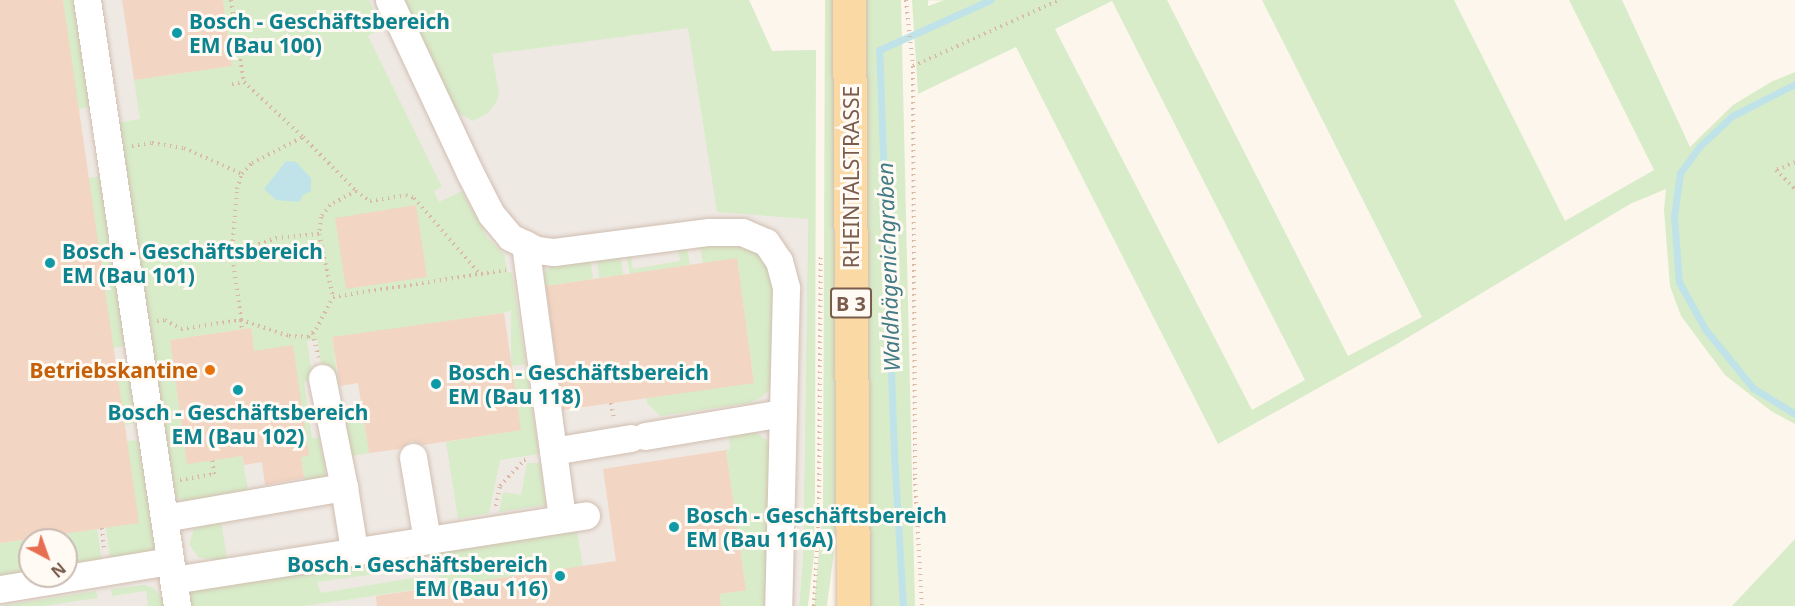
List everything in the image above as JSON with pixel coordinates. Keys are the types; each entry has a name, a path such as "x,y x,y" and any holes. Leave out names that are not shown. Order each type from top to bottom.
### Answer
{"main road":[{"name":"RHEINTALSTRASSE","path":"849,0 853,606"}],"lane":[{"path":"87,0 177,606"},
{"path":"0,589 354,550 574,517 553,453 527,256 491,214 389,0"},
{"path":"527,256 537,250 554,252 709,232 742,232 766,242 779,261 786,288 778,606"},
{"path":"322,378 354,550"},
{"path":"553,453 783,413"},
{"path":"413,457 427,540"},
{"path":"164,518 344,487"}],"path":[{"path":"231,0 244,82 356,191 370,201 406,195 414,198 479,273"},
{"path":"906,0 913,66 915,478 922,606"},
{"path":"913,66 1059,0"},
{"path":"232,84 244,82"},
{"path":"242,329 232,253 237,189 242,174 252,164 303,137"},
{"path":"108,148 168,144 184,148 242,174"},
{"path":"1795,162 1776,170 1795,189"},
{"path":"134,325 165,320 180,329 241,320 289,336 308,337 316,329 333,297 319,234 321,218 330,205 356,191"},
{"path":"232,253 277,238 319,234"},
{"path":"813,606 819,511 821,250"},
{"path":"333,297 479,273 527,256"},
{"path":"491,530 500,486 524,460 553,453"},
{"path":"159,484 214,474 212,460"}],"shaded area":[{"path":"0,0 405,0 424,41 750,2 772,51 816,50 808,219 803,556 799,606 0,606"}],"green space":[{"path":"63,0 78,0 94,107 78,109"},
{"path":"223,0 369,0 382,28 368,36 442,187 434,191 439,202 462,191 487,237 504,254 508,273 512,272 526,364 511,366 511,310 504,313 332,338 339,386 330,387 324,379 317,340 307,341 313,380 304,382 312,438 319,437 326,469 324,477 305,485 301,457 254,351 251,328 170,340 187,463 242,456 249,495 183,501 173,495 112,124 140,119 134,80 232,66"},
{"path":"405,0 749,0 772,51 816,50 815,488 814,555 808,606 799,606 803,556 808,219 717,212 688,28 492,54 499,93 497,101 488,113 473,121 460,114 453,104"},
{"path":"825,0 834,0 836,536 827,606 814,606 823,508"},
{"path":"860,0 901,0 915,606 868,606"},
{"path":"912,0 928,0 928,6 945,0 1167,0 1348,356 1422,317 1262,0 1454,0 1565,221 1654,170 1569,0 1622,0 1690,147 1733,105 1771,82 1795,72 1795,424 1771,411 1725,375 1681,316 1670,286 1664,210 1666,189 1630,204 1397,344 1218,444 1016,47 918,94","holes":["1112,1 1305,380 1252,410 1055,29"]},
{"path":"104,176 128,346 113,348 88,178"},
{"path":"722,238 759,252 774,277 771,388 762,397 749,403 660,416 647,403 646,398 754,382 737,259 703,263 699,240"},
{"path":"686,243 690,265 630,274 626,252 630,252 633,269 680,261 678,245"},
{"path":"620,253 623,275 599,278 596,256"},
{"path":"590,257 593,279 543,286 545,272 553,263"},
{"path":"130,360 139,423 124,425 115,362"},
{"path":"527,371 539,454 500,460 489,513 458,519 446,442 520,430 512,373"},
{"path":"361,402 369,453 351,456 345,420 351,408"},
{"path":"753,430 770,443 770,606 721,606 720,594 746,590 726,450 730,449 728,431"},
{"path":"141,440 155,547 150,554 111,565 106,528 127,441"},
{"path":"527,463 540,463 546,505 499,512 503,492 521,495"},
{"path":"221,520 227,558 214,560 198,557 189,544 194,529"},
{"path":"575,521 583,566 440,587 433,544"},
{"path":"97,529 103,567 78,571 78,532"},
{"path":"1795,539 1795,606 1732,606"},
{"path":"18,540 18,579 0,583 0,543"},
{"path":"415,545 418,568 413,568 408,563 404,570 317,582 321,593 419,577 421,589 303,606 188,606 187,593 191,586"},
{"path":"144,585 154,588 167,606 148,606 146,591 112,596 111,589"},
{"path":"96,591 98,598 44,606 0,606"}],"water":[{"path":"286,161 296,162 311,178 311,191 303,195 299,202 276,200 264,189"}],"building":[{"name":"Bosch - Geschäftsbereich EM (Bau 101)","path":"0,0 63,0 139,523 78,532 78,528 18,528 18,540 0,543"},
{"name":"Bosch - Geschäftsbereich EM (Bau 100)","path":"122,0 223,0 232,66 134,80"},
{"path":"416,205 427,277 346,289 335,218"},
{"path":"737,258 754,383 563,410 546,286"},
{"name":"Bosch - Geschäftsbereich EM (Bau 118)","path":"504,313 521,430 423,445 411,441 400,449 369,453 358,383 340,386 332,337"},
{"name":"Bosch - Geschäftsbereich EM (Bau 102)","path":"251,328 254,351 293,345 309,456 301,457 304,478 265,485 262,462 244,465 242,456 187,464 170,340"},
{"name":"Bosch - Geschäftsbereich EM (Bau 116A)","path":"726,450 746,590 720,594 721,606 377,606 376,596 616,561 603,469"}],"waterway":[{"name":"Waldhägenichgraben","path":"903,606 894,453 879,50 990,0"},
{"path":"1795,84 1732,116 1699,147 1680,173 1674,216 1679,282 1705,329 1753,388 1795,414"}],"place":[{"name":"Bosch - Geschäftsbereich EM (Bau 100)","path":"177,33"},
{"name":"Bosch - Geschäftsbereich EM (Bau 101)","path":"50,263"},
{"name":"Betriebskantine","path":"210,370"},
{"name":"Bosch - Geschäftsbereich EM (Bau 118)","path":"436,384"},
{"name":"Bosch - Geschäftsbereich EM (Bau 102)","path":"238,390"},
{"name":"Bosch - Geschäftsbereich EM (Bau 116A)","path":"674,527"},
{"name":"Bosch - Geschäftsbereich EM (Bau 116)","path":"560,576"}]}
